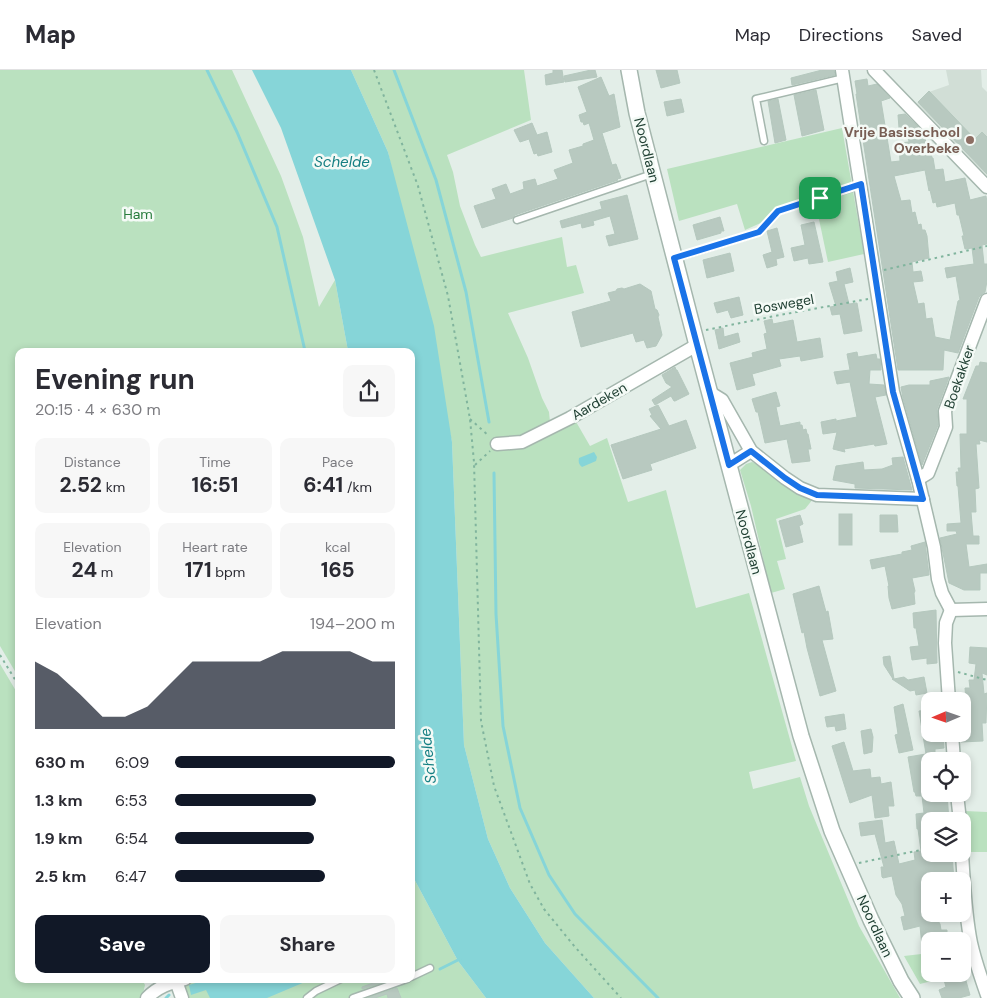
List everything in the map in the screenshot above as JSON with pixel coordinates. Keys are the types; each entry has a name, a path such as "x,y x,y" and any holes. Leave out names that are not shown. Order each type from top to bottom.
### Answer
{"street":[{"name":"Noordlaan","path":"629,70 637,113 674,258 801,736 832,831 871,920 912,998"},
{"path":"874,70 986,184"},
{"path":"843,74 893,392 923,499 934,547 938,579 942,593 951,610 946,623 945,643 948,692"},
{"name":"Boekakker","path":"918,479 928,473 946,427 945,411 987,300"},
{"name":"Aardeken","path":"497,444 522,442 570,418 695,338"},
{"path":"709,392 722,400 751,451 800,488 817,495 923,499"},
{"path":"729,465 751,451"},
{"path":"951,610 987,609"},
{"path":"962,862 965,904 971,942 987,995"},
{"path":"147,998 162,986 171,983"},
{"path":"180,983 182,998"}],"lane":[{"path":"764,141 756,99 843,74"},
{"path":"518,220 653,173"},
{"path":"674,258 759,232 778,211 861,184"},
{"path":"415,975 430,968"},
{"path":"307,998 316,991 333,983"},
{"path":"353,998 396,983"}],"path":[{"path":"374,70 418,186 448,296 470,419 474,465 480,721 494,786 530,884 544,909 620,998"},
{"path":"875,272 987,246"},
{"name":"Boswegel","path":"695,338 780,314 878,298"},
{"path":"470,419 497,444 474,465"},
{"path":"0,655 15,679"},
{"path":"946,668 987,680"},
{"path":"847,866 921,850"}],"shaded area":[{"name":"Vrije Basisschool Overbeke","path":"946,70 981,70 982,87 987,92 987,176 917,103 929,92 949,85"}],"green space":[{"name":"Ham","path":"0,70 232,70 281,176 303,237 319,307 335,280 347,348 15,348 15,671 0,646"},
{"path":"351,70 524,70 531,120 447,155 453,172 460,206 475,245 481,257 562,237 567,267 576,265 584,293 508,313 549,412 550,422 575,420 590,446 607,438 628,502 666,490 696,608 749,593 796,761 749,772 753,789 800,777 809,806 859,926 900,998 594,998 545,943 510,888 488,839 464,745 452,442 388,152"},
{"path":"842,128 864,254 828,262 813,198 774,208 774,217 745,230 737,204 679,221 667,169"},
{"path":"752,462 761,466 789,489 813,499 805,509 776,519 786,559 777,561 785,589 771,593 751,506 740,470 746,464"},
{"path":"0,664 15,689 15,983 144,983 145,985 142,998 0,998"},
{"path":"965,811 987,812 987,852 971,852 971,812"},
{"path":"415,880 458,961 486,998 182,998 184,983 415,983"},
{"path":"921,954 921,982 928,982 920,984 904,956"}],"water":[{"name":"Schelde","path":"252,70 351,70 388,152 434,326 452,442 464,745 488,839 510,888 545,943 594,998 486,998 458,961 415,880 415,348 347,348 335,280 281,128"},
{"path":"594,452 597,457 596,461 582,467 579,463 579,458"},
{"path":"196,983 303,983 267,998 210,998 206,990 191,995 189,985"}],"building":[{"path":"553,70 562,70 564,82 546,85 545,75 553,73"},
{"path":"595,70 597,77 565,82 564,76"},
{"path":"656,70 677,70 680,83 661,88"},
{"path":"822,70 834,70 835,75 792,85 791,78"},
{"path":"601,77 609,96 614,94 620,127 602,133 612,165 616,164 621,178 482,228 474,206 496,199 492,189 506,184 510,194 524,189 523,182 535,179 537,186 558,179 554,170 573,163 569,150 594,140 589,123 584,125 581,122 579,115 587,112 578,87"},
{"path":"867,79 868,86 877,84 890,98 881,101 891,162 900,161 899,143 909,142 907,127 899,128 898,115 905,114 918,127 918,130 921,130 925,135 926,147 930,146 935,170 943,169 945,182 965,178 970,200 986,196 987,244 982,245 984,264 987,264 985,292 979,297 958,353 944,350 943,370 898,370 855,81","holes":["925,170 933,203 936,202 937,207 955,203 964,236 962,236 965,249 972,248 974,264 945,268 947,278 956,276 960,300 958,301 950,340 935,337 932,318 926,319 924,303 918,304 913,282 923,281 921,271 913,272 912,262 929,258 927,236 925,230 922,230 921,224 918,225 915,212 912,213 910,200 901,201 894,176"]},
{"path":"816,90 824,130 802,136 794,95"},
{"path":"929,91 975,139 982,132 987,137 987,174 918,102"},
{"path":"681,99 684,112 667,116 664,102"},
{"path":"778,99 786,140 775,143 768,101"},
{"path":"532,123 537,135 547,132 552,152 538,156 537,153 534,154 529,139 520,142 514,130"},
{"path":"627,195 638,239 609,246 606,236 615,234 610,216 593,221 594,225 582,228 581,223 562,228 560,221 602,209 600,202"},
{"path":"720,217 724,231 697,240 693,225"},
{"path":"814,222 823,262 809,264 808,258 794,261 791,248 805,245 801,225"},
{"path":"777,228 784,257 776,259 777,265 767,268 763,255 772,252 767,231"},
{"path":"730,253 734,271 707,278 703,260"},
{"path":"850,268 853,282 844,284 849,304 857,303 862,331 844,334 840,314 832,315 830,307 836,306 829,283 838,281 836,272"},
{"path":"640,284 651,291 655,309 659,315 662,335 656,346 647,348 644,340 636,342 633,333 581,347 572,312 611,301 608,293"},
{"path":"739,297 743,315 731,318 728,310 717,313 714,303"},
{"path":"772,319 773,324 793,320 797,342 820,338 823,357 801,361 800,356 779,359 781,366 752,374 755,385 737,390 730,363 753,357 752,353 767,349 764,334 767,333 764,321"},
{"path":"723,328 724,337 738,333 740,342 719,349 715,330"},
{"path":"857,352 858,357 876,354 877,359 880,359 881,370 870,370 869,384 884,385 886,395 875,397 887,444 875,446 874,444 844,449 845,452 833,449 837,432 823,434 821,422 857,417 850,382 837,384 834,372 850,370 847,354"},
{"path":"980,362 987,363 987,442 979,440 980,444 976,444 979,488 975,489 976,512 971,512 973,536 979,536 979,544 966,544 969,567 987,564 987,573 980,573 980,590 964,590 949,583 940,538 957,534 956,531 947,531 947,524 961,523 956,472 959,472 958,468 961,468 960,434 967,434 967,399 963,399 976,366 979,366"},
{"path":"675,367 689,394 675,401 671,396 655,405 652,400 672,387 666,383 662,375"},
{"path":"949,377 937,409 938,425 922,465 901,387 930,385 930,381"},
{"path":"776,392 780,406 776,407 780,426 800,422 803,430 806,429 811,449 808,449 810,461 792,463 787,439 765,443 758,412 756,412 752,399"},
{"path":"658,405 669,426 686,420 696,448 650,464 652,470 623,479 611,445 661,429 650,416 652,415 649,409"},
{"path":"903,457 912,490 855,488 855,484 833,480 836,466 863,462 864,470 882,469 893,465 892,458"},
{"path":"839,514 852,514 852,545 839,545"},
{"path":"800,515 803,524 799,526 803,542 786,547 779,521"},
{"path":"880,515 897,515 898,532 880,532"},
{"path":"925,542 929,575 912,578 915,604 892,609 885,566 872,569 870,560 902,554 902,552 912,550 911,546"},
{"path":"819,586 826,612 828,611 833,639 822,640 836,691 820,696 793,594"},
{"path":"936,610 937,663 927,664 927,658 912,660 910,647 919,646 916,628 914,628 913,613"},
{"path":"970,647 987,648 987,675 982,673 984,694 987,693 986,723 982,723 983,741 971,742 971,692 965,692 965,688 970,688 969,680 974,680 976,664 969,663"},
{"path":"890,656 894,679 904,677 908,680 924,677 927,692 921,692 921,694 916,695 915,690 910,691 892,679 884,665 883,657"},
{"path":"903,704 913,750 899,753 895,735 898,734 894,707"},
{"path":"844,714 846,729 836,731 835,726 827,727 825,717"},
{"path":"871,729 873,737 872,752 864,754 861,731"},
{"path":"844,742 853,771 870,769 871,778 880,777 881,784 891,782 894,806 888,806 889,816 875,818 872,795 850,803 832,746"},
{"path":"924,742 944,742 944,748 935,749 935,752 926,752"},
{"path":"921,755 921,796 916,796 914,792 908,757"},
{"path":"923,802 948,802 948,812 924,812"},
{"path":"921,813 921,851 917,829 916,814"},
{"path":"882,820 885,843 894,841 899,864 915,860 914,852 921,851 921,862 953,862 953,872 921,872 921,922 939,922 941,930 947,930 947,932 921,932 921,936 920,926 904,930 901,917 905,916 902,904 896,895 892,876 882,877 881,867 884,867 875,834 861,836 859,823"},
{"path":"945,982 966,982 970,995 959,998 942,998 939,990 946,987"},
{"path":"373,983 381,983 362,989 362,987"},
{"path":"397,988 401,998 388,998 387,994 368,998"}],"waterway":[{"path":"207,70 237,132 277,227 304,348"},
{"path":"394,70 436,180 466,292 489,422"},
{"path":"494,473 496,614 503,726 520,808 549,875 575,914 658,998"},
{"path":"440,969 460,959"},
{"path":"166,998 169,995"}],"place":[{"name":"Vrije Basisschool Overbeke","path":"970,140"}],"route":[{"path":"861,184 893,392 923,499 817,495 800,488 785,478 751,451 729,465 674,258 759,232 778,211 820,198 861,184"}]}
